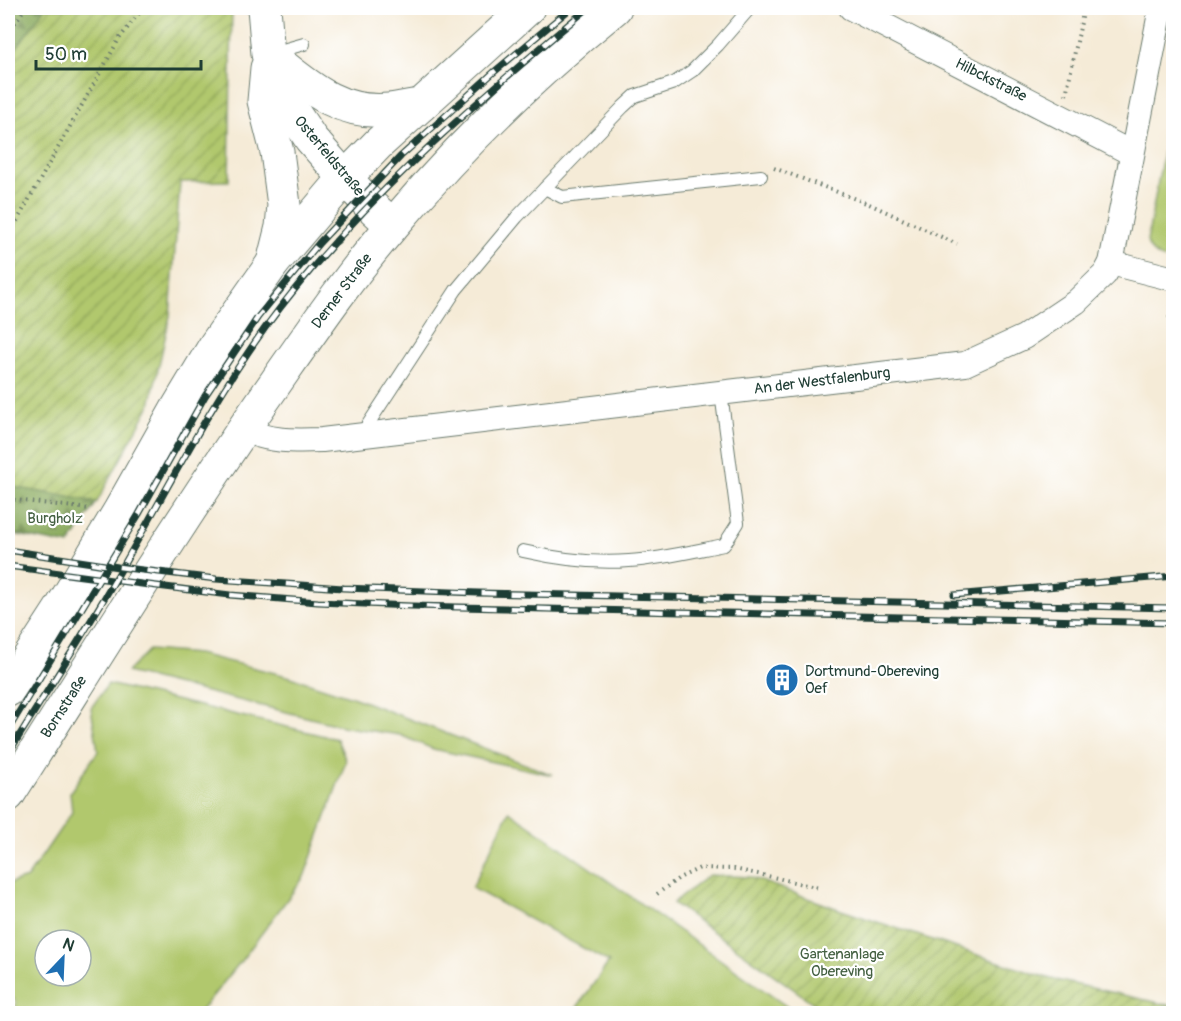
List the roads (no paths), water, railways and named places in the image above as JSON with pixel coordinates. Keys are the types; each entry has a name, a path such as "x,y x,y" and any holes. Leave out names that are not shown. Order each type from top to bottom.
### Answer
{"main road":[{"name":"Osterfeldstraße","path":"264,8 268,54 291,109 311,139 370,205 392,225"},
{"path":"8,690 119,512 216,344 273,263 345,178 378,144 528,8"},
{"name":"Derner Straße","path":"121,619 243,429 332,302 392,225 439,173 546,67 615,8"},
{"path":"268,54 325,97 345,106 387,110 421,105"},
{"path":"268,54 264,101 277,152 284,205 282,227 273,263"},
{"name":"Bornstraße","path":"8,795 121,619"}],"street":[{"name":"Hilbckstraße","path":"851,8 1131,153"},
{"name":"An der Westfalenburg","path":"243,429 254,434 290,441 322,440 721,393 965,364 1024,337 1076,302 1105,274 1111,263 1161,8"},
{"path":"1111,263 1173,279"}],"lane":[{"path":"361,435 456,290 499,238 622,107 636,96 674,83 692,71 750,8"},
{"path":"268,54 304,44"},
{"path":"545,188 562,197 761,176"},
{"path":"523,551 553,558 629,561 724,545 738,523 721,393"}],"railway":[{"path":"8,730 139,514 205,396 258,317 319,243 401,156 494,72 571,8"},
{"path":"8,754 109,590 226,386 265,328 300,283 376,198 459,119 588,8"},
{"path":"8,550 216,579 343,588 1174,608"},
{"path":"8,566 230,595 318,602 1174,623"},
{"path":"954,595 1174,576"}],"place":[{"name":"Dortmund-Obereving Oef","path":"782,680"}],"park label":[{"name":"Burgholz","path":"55,518"},
{"name":"Gartenanlage Obereving","path":"842,962"}]}
